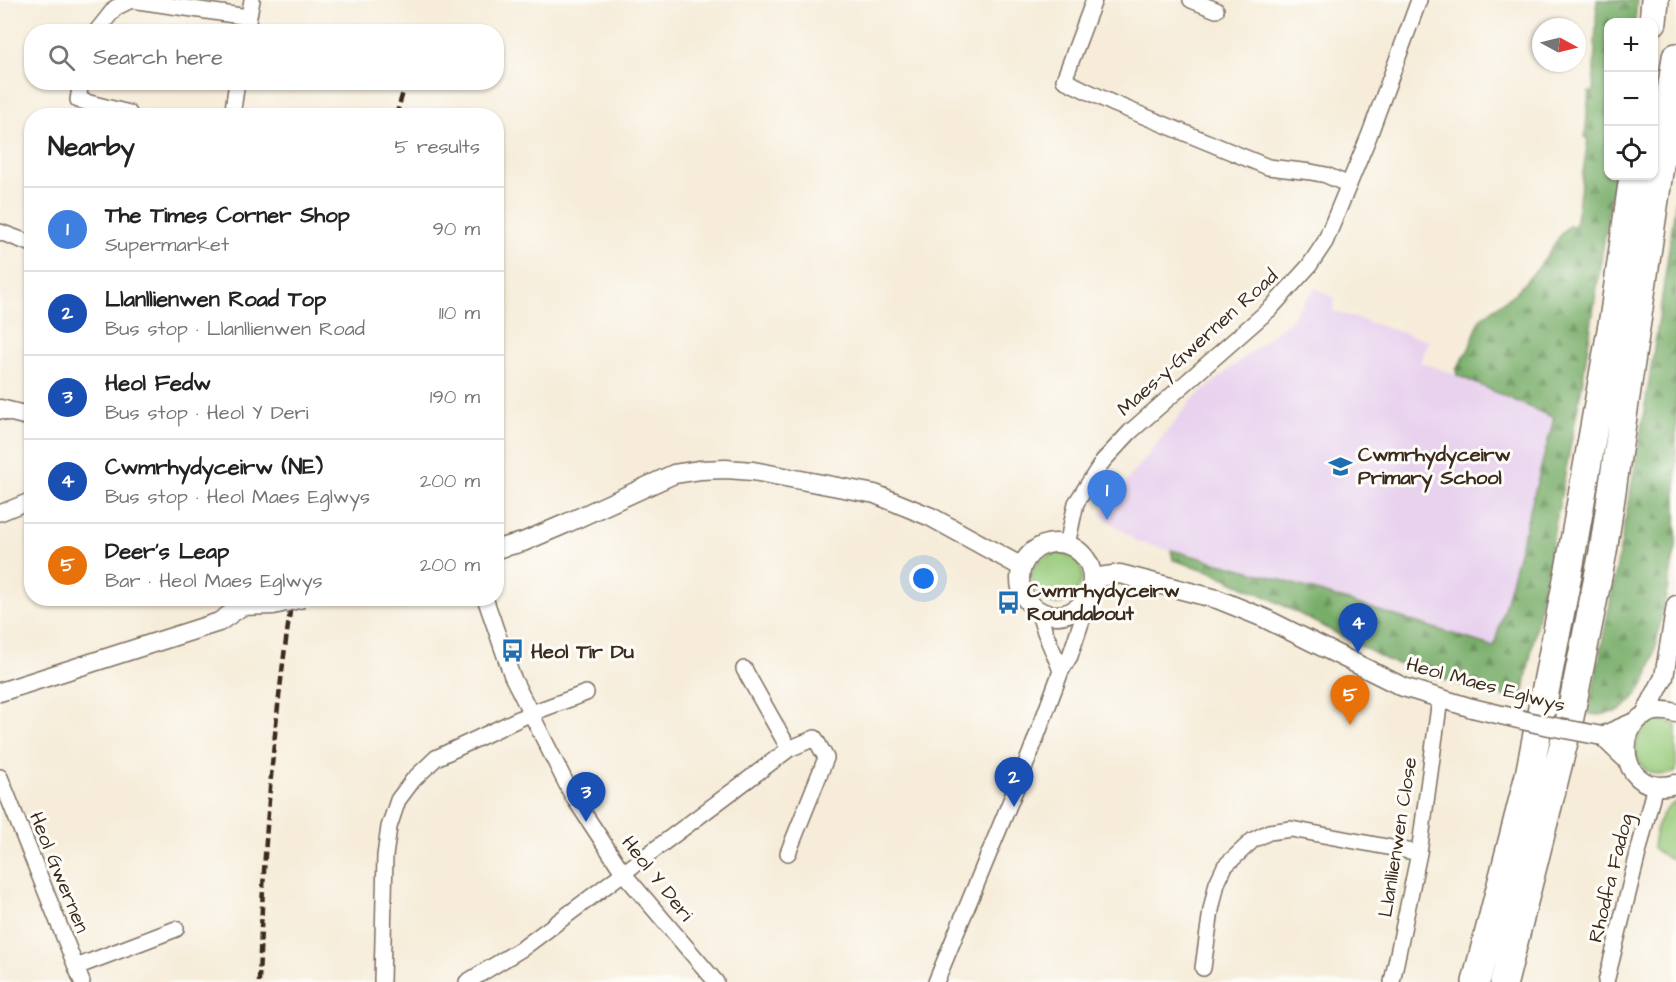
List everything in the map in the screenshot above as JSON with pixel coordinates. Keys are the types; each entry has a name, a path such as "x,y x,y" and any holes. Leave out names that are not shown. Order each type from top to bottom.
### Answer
{"highway":[{"path":"1653,18 1655,0"},
{"path":"1504,982 1569,722 1603,552 1676,57"},
{"path":"1476,982 1528,775 1565,587 1614,313 1632,180"}],"street":[{"path":"102,24 115,8 131,0 247,24 252,0"},
{"path":"1094,0 1064,80 1112,103 1268,167 1318,174 1349,185"},
{"path":"1191,0 1216,10"},
{"name":"Maes-y-Gwernen Road","path":"1067,545 1076,503 1104,461 1130,432 1271,308 1309,266 1325,242 1370,136 1419,0"},
{"path":"80,90 78,100 109,108"},
{"path":"233,108 236,90"},
{"path":"0,232 24,241"},
{"path":"0,409 24,415"},
{"path":"504,547 523,542 564,525 674,474 726,469 753,471 875,494 931,517 1022,567"},
{"path":"0,513 24,503"},
{"path":"1053,543 1067,545 1085,557 1090,567 1092,578 1090,592 1082,605 1070,613 1056,615 1040,612 1026,600 1020,584 1022,567 1029,555 1040,547 1053,543"},
{"name":"Heol Maes Eglwys","path":"1092,578 1120,573 1217,599 1264,618 1402,687 1472,708 1602,736"},
{"path":"936,982 1030,754 1061,671 1070,656 1082,620 1082,605"},
{"path":"1628,762 1626,744 1631,728 1640,718 1664,677 1676,605"},
{"path":"0,692 219,622 237,606"},
{"name":"Heol Y Deri","path":"488,606 512,676 529,714 572,795 624,874 713,981"},
{"path":"1040,612 1042,626 1052,645 1061,671"},
{"path":"744,669 789,749"},
{"path":"1664,677 1676,711 1660,711 1602,736 1628,762 1637,776 1655,785 1676,784"},
{"path":"382,982 385,856 389,827 398,800 413,780 436,758 529,714 586,693"},
{"name":"Llanllienwen Close","path":"1392,982 1419,853 1440,699"},
{"path":"467,982 523,948 789,749 815,738 826,758 788,853"},
{"name":"Heol Gwernen","path":"0,777 3,795 82,982"},
{"name":"Rhodfa Fadog","path":"1606,982 1655,785"},
{"path":"1205,969 1211,910 1217,883 1225,866 1253,840 1269,832 1292,829 1419,853"},
{"path":"76,967 176,929"}],"shaded area":[{"name":"Cwmrhydyceirw Primary School","path":"1315,288 1335,298 1333,311 1429,341 1420,362 1457,375 1554,418 1494,647 1272,577 1138,542 1100,514 1193,399 1288,322"}],"green space":[{"path":"1597,0 1637,0 1635,18 1604,18 1604,180 1613,180 1582,385 1522,700 1476,690 1389,661 1269,598 1209,571 1173,560 1171,550 1272,577 1494,647 1554,418 1457,375 1456,370 1469,349 1480,319 1516,292 1539,267 1564,230 1569,226 1575,226 1588,138 1585,137 1589,92 1593,93"},
{"path":"1676,198 1676,547 1653,659 1645,684 1620,711 1599,715 1588,714 1636,457"},
{"path":"1058,553 1069,556 1078,563 1082,579 1070,600 1058,604 1046,602 1037,594 1032,583 1032,571 1040,560"},
{"path":"1656,721 1676,724 1676,772 1662,775 1651,773 1637,758 1638,738 1645,728"},
{"path":"1676,802 1676,860 1664,856 1653,848 1656,828 1661,816"}],"railway":[{"path":"398,108 404,90"},
{"path":"259,982 270,790 279,694 291,606"}],"place":[{"name":"Cwmrhydyceirw Primary School","path":"1340,466"},
{"name":"The Times Corner Shop","path":"1107,520"},
{"name":"Cwmrhydyceirw Roundabout","path":"1009,602"},
{"name":"Heol Tir Du","path":"513,651"},
{"name":"Cwmrhydyceirw (NE)","path":"1358,653"},
{"name":"Deer's Leap","path":"1350,725"},
{"name":"Llanllienwen Road Top","path":"1014,807"},
{"name":"Heol Fedw","path":"586,822"}]}
